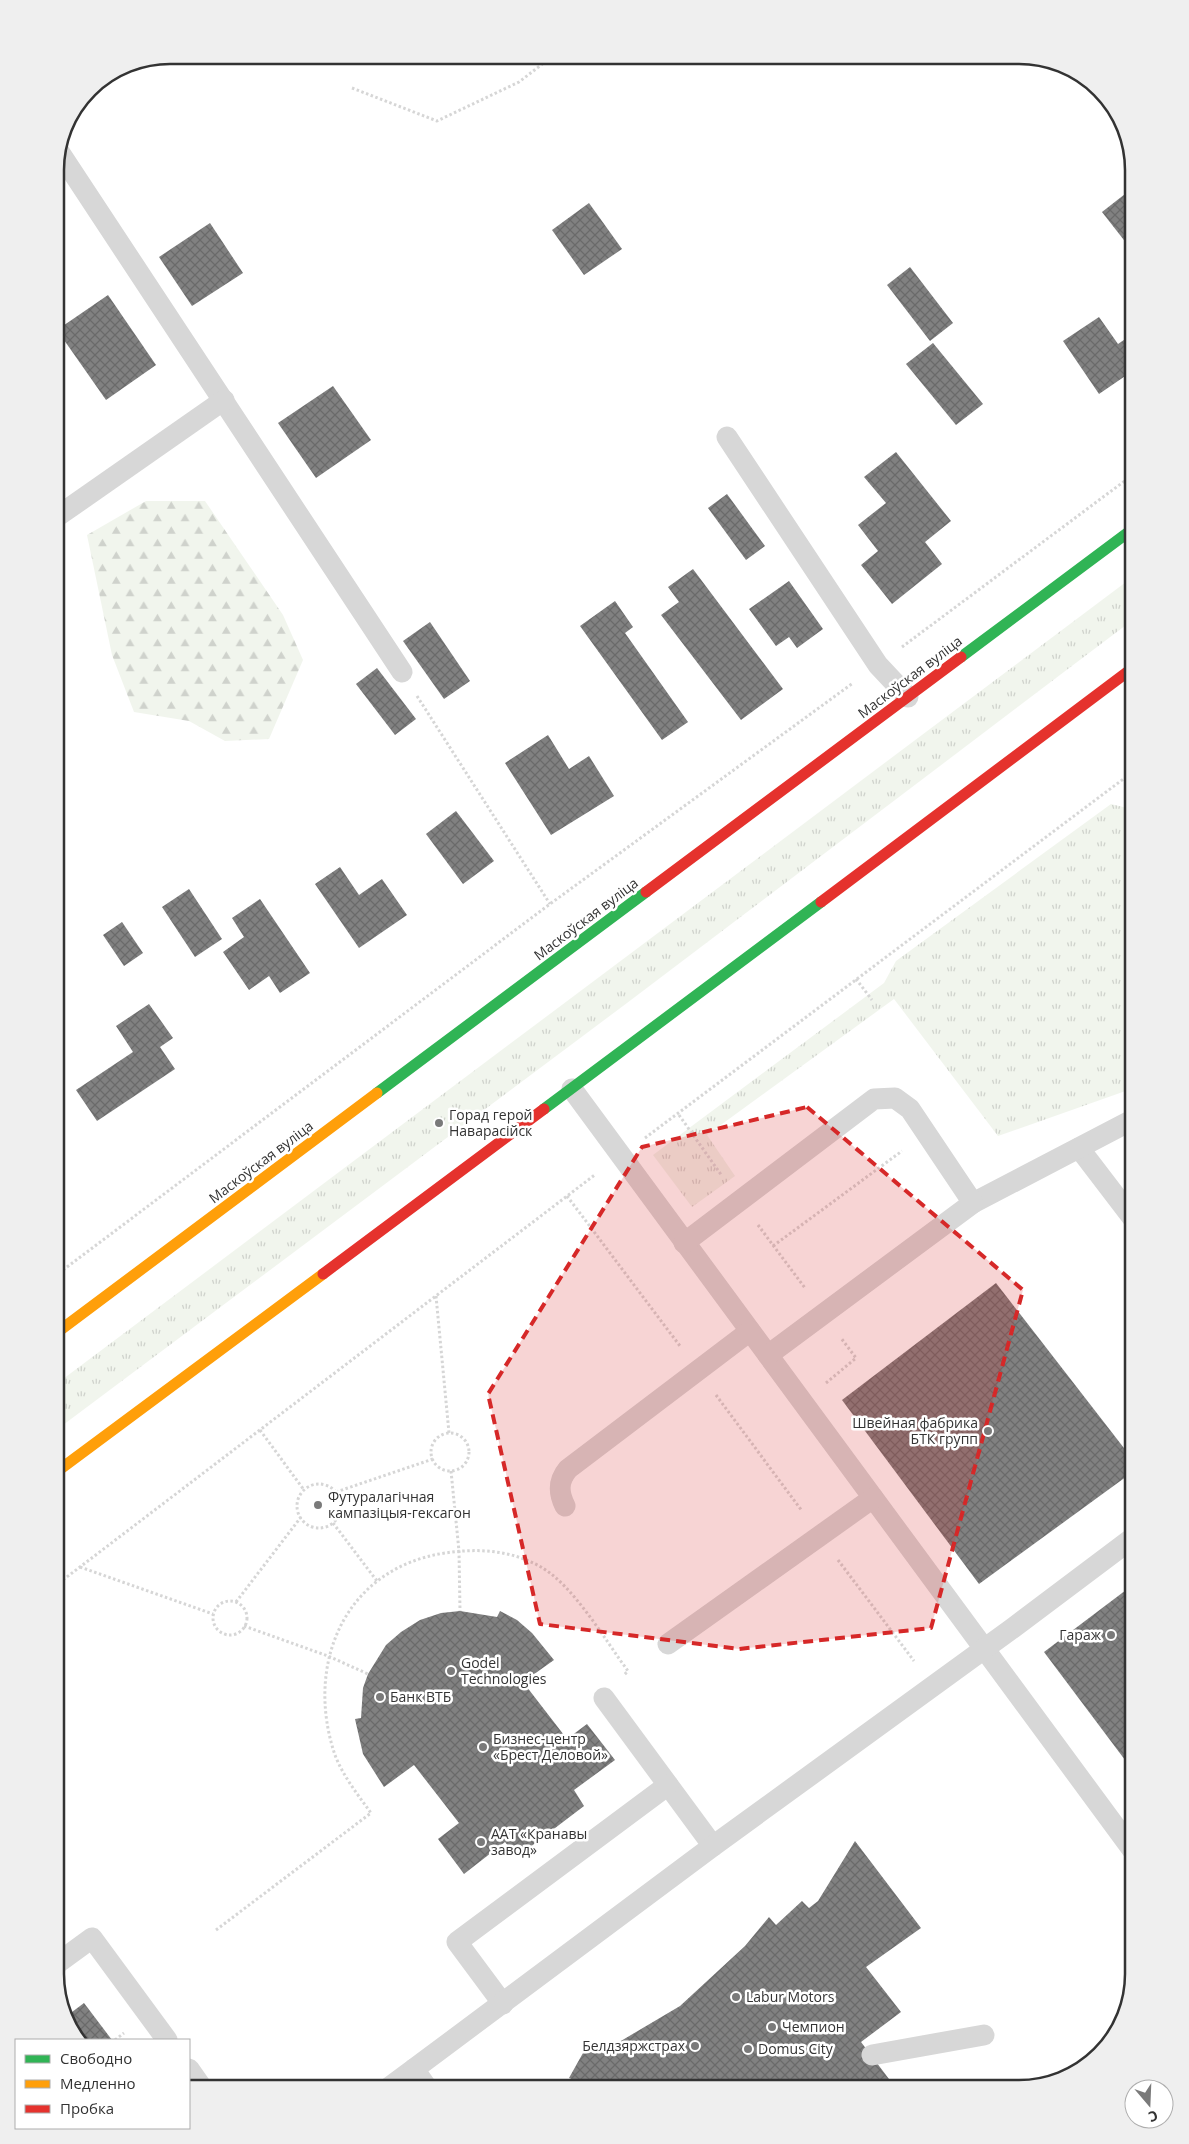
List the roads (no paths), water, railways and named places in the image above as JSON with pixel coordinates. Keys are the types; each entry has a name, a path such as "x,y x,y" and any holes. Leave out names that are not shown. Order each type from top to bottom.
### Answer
{"main road":[{"name":"Маскоўская вуліца","path":"64,1327 1125,535"},
{"path":"64,1465 572,1089 1125,674"}],"lane":[{"path":"64,160 402,672"},
{"path":"64,512 224,400"},
{"path":"727,437 878,665 908,697"},
{"path":"572,1089 1125,1840"},
{"path":"684,1242 874,1099 895,1098 904,1102 973,1203"},
{"path":"768,1355 973,1203 1125,1124"},
{"path":"1079,1148 1125,1208"},
{"path":"565,1506 560,1482 568,1469 750,1331"},
{"path":"668,1644 873,1498"},
{"path":"399,2080 713,1846 1125,1544"},
{"path":"604,1698 713,1846"},
{"path":"503,2004 457,1942 668,1785"},
{"path":"64,1958 92,1938 166,2039"},
{"path":"872,2055 984,2036"},
{"path":"414,2069 422,2080"}],"place":[{"name":"Горад герой Наварасійск","path":"439,1123"},
{"name":"Швейная фабрика БТК групп","path":"988,1431"},
{"name":"Футуралагічная кампазіцыя-гексагон","path":"318,1505"},
{"name":"Гараж","path":"1111,1635"},
{"name":"Godel Technologies","path":"451,1671"},
{"name":"Банк ВТБ","path":"380,1697"},
{"name":"Бизнес-центр «Брест Деловой»","path":"483,1747"},
{"name":"ААТ «Кранавы завод»","path":"481,1842"},
{"name":"Labur Motors","path":"736,1997"},
{"name":"Чемпион","path":"772,2027"},
{"name":"Белдзяржстрах","path":"695,2046"},
{"name":"Domus City","path":"748,2049"}]}
